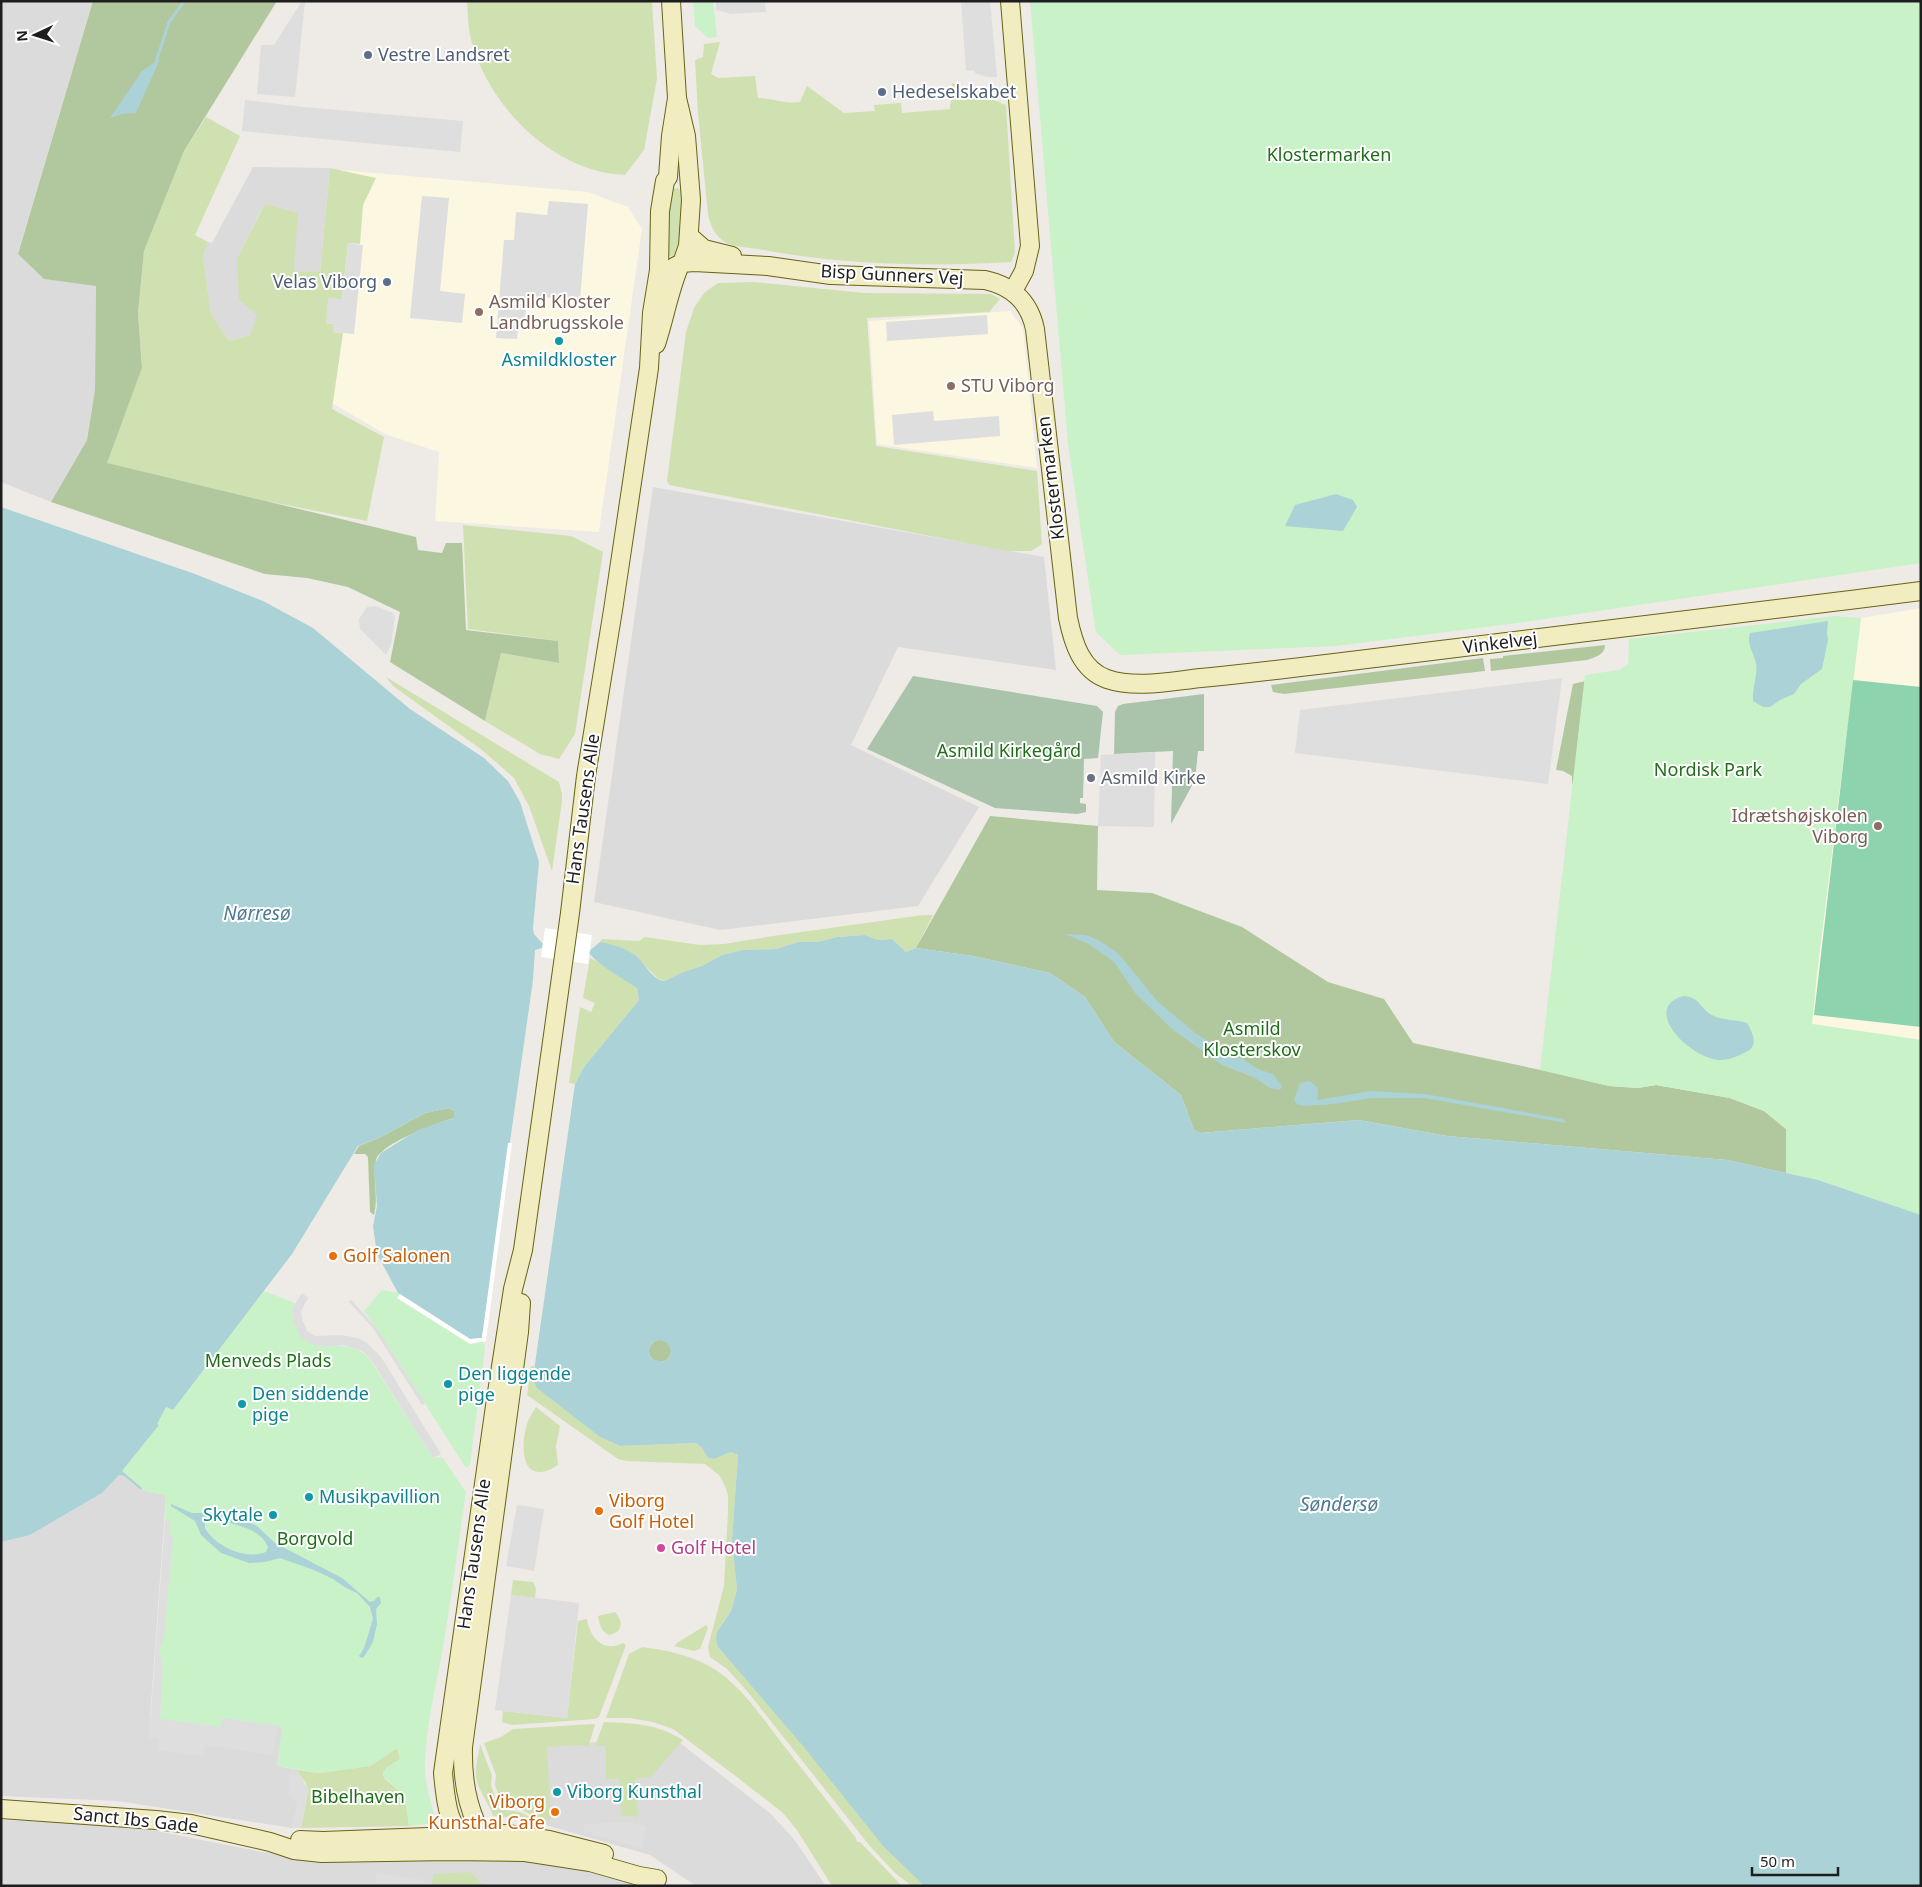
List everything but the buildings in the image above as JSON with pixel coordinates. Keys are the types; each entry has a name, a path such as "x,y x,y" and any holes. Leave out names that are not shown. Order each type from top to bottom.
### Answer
{"street":[{"path":"671,1 677,98"},
{"path":"1010,1 1030,246 1024,271 1013,291"},
{"name":"Hans Tausens Alle","path":"474,1841 462,1776 462,1747 519,1332 523,1250 567,931 586,776 649,368 652,313 659,276 660,212 665,181 668,177 671,136 677,98"},
{"name":"Hans Tausens Alle","path":"649,368 666,316 674,278 686,254 692,211 686,136 677,98"},
{"path":"668,177 683,178 691,185"},
{"name":"Bisp Gunners Vej","path":"689,236 704,249 768,266"},
{"name":"Bisp Gunners Vej","path":"659,258 667,266 672,267 694,262 768,266 831,275 986,280 1000,283 1013,291"},
{"name":"Klostermarken","path":"1013,291 1028,307 1035,329 1068,618 1075,645 1084,662"},
{"name":"Vinkelvej","path":"1084,662 1099,676 1111,680 1131,683 1173,681 1921,591"},
{"name":"Hans Tausens Alle","path":"474,1841 450,1818 446,1804 443,1773 498,1387 513,1289 523,1250"},
{"name":"Sanct Ibs Gade","path":"1,1809 147,1819 191,1824 270,1842 282,1838 323,1841 474,1841 525,1835 610,1856 641,1867 663,1882"}],"shaded area":[{"path":"1,1 93,1 18,253 44,279 96,285 95,390 87,440 51,502 1,482"},
{"path":"302,1 305,1 295,97 257,94 261,45 274,45"},
{"path":"716,1 765,1 766,12 731,14 716,10"},
{"path":"961,1 990,1 997,77 987,77 975,73 974,70 966,71"},
{"path":"245,100 463,121 460,152 242,131"},
{"path":"253,167 330,168 320,272 294,271 264,205 237,258 258,315 250,335 229,341 211,314 203,256 208,242 212,243"},
{"name":"Asmild Kloster Landbrugsskole","path":"342,170 588,192 628,207 642,229 599,532 435,521 439,452 385,434 318,395"},
{"path":"422,196 449,198 440,291 465,294 462,323 410,318"},
{"path":"549,201 588,204 580,300 527,296 525,319 519,319 517,339 496,338 504,240 514,240 516,212 547,215"},
{"path":"348,243 363,245 354,334 333,332 333,324 326,323 328,298 342,299"},
{"name":"STU Viborg","path":"1010,311 1023,328 1037,468 877,444 869,321"},
{"path":"987,315 988,334 887,341 886,322"},
{"path":"933,411 934,421 999,416 1000,436 894,445 892,415"},
{"path":"653,487 1044,557 1056,670 898,647 851,745 979,807 918,906 720,930 594,902"},
{"path":"375,606 393,613 395,617 391,645 386,655 360,629 359,619 367,607"},
{"name":"Idrætshøjskolen Viborg","path":"1921,608 1921,1040 1812,1024 1861,618"},
{"path":"1562,678 1548,784 1295,753 1300,710"},
{"path":"1155,752 1154,827 1098,826 1101,755"},
{"path":"302,1293 308,1298 301,1311 307,1331 315,1336 341,1335 358,1338 367,1343 381,1357 441,1454 433,1458 370,1358 362,1351 344,1345 325,1347 311,1344 301,1337 293,1321 292,1309"},
{"path":"351,1300 376,1327 425,1403 422,1405 373,1328 349,1302"},
{"path":"119,1475 124,1476 141,1490 166,1495 150,1718 222,1718 283,1727 277,1766 299,1770 296,1802 298,1805 292,1828 118,1801 1,1796 1,1542 30,1535 102,1493"},
{"path":"517,1505 544,1509 534,1571 506,1566"},
{"path":"165,1520 169,1521 169,1533 173,1537 164,1637 159,1651 163,1668 160,1719 221,1727 222,1718 278,1726 273,1755 205,1745 203,1756 158,1750 159,1739 149,1738"},
{"path":"511,1595 579,1603 567,1718 495,1710"},
{"path":"597,1742 679,1742 771,1814 793,1838 826,1886 696,1886 650,1855 542,1824 543,1746"},
{"path":"292,1773 295,1776 299,1774 308,1788 301,1828 292,1828 298,1805 288,1793 290,1791 288,1787 291,1784 288,1781 291,1778 289,1775"},
{"path":"1,1820 126,1825 262,1852 330,1862 518,1860 581,1868 626,1879 637,1886 1,1886"},
{"name":"Viborg Kunsthal","path":"627,1822 646,1826 642,1848 583,1832 584,1824"},
{"path":"377,1873 424,1880 423,1886 375,1886"}],"green space":[{"path":"93,1 277,1 184,151 144,251 138,313 142,368 107,463 416,537 418,550 442,553 446,543 462,543 466,630 558,641 559,663 501,653 485,721 390,662 400,612 348,587 307,578 265,574 51,502 87,440 95,390 96,286 44,279 18,254"},
{"path":"467,1 652,1 657,79 644,150 625,175 599,171 574,162 550,149 529,133 510,113 494,91 481,67 472,43"},
{"path":"693,1 713,1 717,37 708,38 695,26"},
{"path":"1030,1 1921,1 1921,563 1518,623 1336,646 1120,655 1096,632 1068,444"},
{"path":"720,42 711,74 718,78 755,76 758,98 800,102 807,86 844,113 875,111 874,105 901,103 902,113 950,109 952,83 1006,105 1015,253 1011,262 887,264 856,262 738,246 722,240 714,230 708,214 695,60 703,57 704,44"},
{"path":"206,117 240,136 195,235 208,242 203,256 211,314 229,341 250,335 257,315 239,300 237,258 265,204 298,213 294,271 320,272 330,168 376,178 363,205 360,244 348,243 342,299 326,323 334,324 333,332 343,333 332,409 384,437 367,521 261,500 106,464 142,368 138,313 144,251 184,151"},
{"path":"677,188 683,192 681,239 675,257 667,254 667,224 671,192"},
{"path":"754,282 864,293 991,294 1000,299 989,312 867,318 876,446 1037,471 1042,544 1031,551 1007,551 669,485 667,481 686,332 694,308 705,292 718,283"},
{"path":"463,525 571,536 603,552 575,734 559,759 540,754 485,721 501,653 559,663 558,641 468,629"},
{"name":"Nordisk Park","path":"1835,616 1861,618 1812,1024 1921,1040 1921,1215 1818,1180 1786,1173 1786,1129 1764,1111 1730,1098 1656,1085 1638,1088 1609,1086 1540,1070 1585,675 1619,670 1628,664 1629,639"},
{"path":"1605,645 1601,653 1587,660 1491,671 1490,659 1503,658 1503,656"},
{"path":"1483,658 1485,671 1284,694 1273,692 1271,685"},
{"path":"1614,674 1578,792 1572,783 1572,776 1563,771 1556,770 1573,684"},
{"name":"Asmild Kirkegård","path":"913,676 1097,706 1103,712 1098,758 1084,759 1083,798 1080,798 1080,803 1086,804 1086,812 1077,814 995,808 867,749"},
{"path":"386,677 559,782 562,801 552,871 529,806 514,778 482,750 393,686"},
{"name":"Idrætshøjskolen Viborg","path":"1853,680 1921,687 1921,1027 1814,1015"},
{"path":"1204,694 1204,751 1198,751 1195,780 1171,824 1173,751 1114,754 1115,712 1118,706 1123,704"},
{"name":"Asmild Klosterskov","path":"990,816 1098,826 1097,890 1152,893 1242,927 1328,982 1384,999 1413,1043 1609,1086 1638,1088 1656,1085 1730,1098 1764,1111 1786,1129 1786,1173 1727,1160 1447,1136 1359,1120 1200,1133 1194,1130 1181,1095 1114,1042 1085,997 1050,973 973,956 916,948"},
{"path":"933,915 916,948 906,952 892,939 878,940 865,935 837,937 818,942 798,942 776,949 742,950 722,955 702,966 683,972 665,981 658,979 636,956 600,942 602,939 639,941 645,937 700,945 724,944"},
{"path":"590,958 604,965 637,988 639,1000 584,1067 575,1084 569,1083 580,1007 591,1012 595,1003 583,998"},
{"path":"449,1108 454,1111 454,1118 411,1134 388,1147 380,1154 376,1160 375,1167 376,1202 374,1215 370,1212 368,1157 365,1154 354,1154 359,1146 381,1137 425,1113"},
{"path":"382,1290 398,1293 470,1339 482,1338 485,1348 470,1465 466,1468 364,1311"},
{"name":"Borgvold","path":"264,1291 295,1303 292,1310 293,1321 325,1347 354,1348 369,1358 433,1458 442,1457 466,1492 425,1754 425,1775 434,1817 427,1824 409,1826 405,1796 383,1776 387,1768 400,1759 397,1748 370,1766 318,1773 277,1766 282,1727 223,1718 221,1728 160,1719 163,1668 159,1651 164,1637 169,1521 165,1520 166,1495 141,1490 142,1488 122,1471 158,1426 156,1424 166,1407 173,1410"},
{"path":"660,1340 668,1343 671,1351 668,1359 660,1362 652,1359 649,1351 652,1343"},
{"path":"531,1366 534,1366 533,1378 546,1394 600,1437 620,1446 696,1443 702,1448 708,1458 714,1459 731,1452 738,1455 732,1540 737,1590 731,1611 723,1622 718,1647 803,1745 883,1846 924,1886 912,1886 895,1873 869,1845 747,1691 727,1669 710,1657 708,1647 724,1586 728,1512 728,1495 719,1475 705,1464 626,1461 618,1459 527,1395"},
{"path":"536,1407 560,1426 556,1446 558,1465 546,1471 537,1472 526,1463 524,1454 527,1424"},
{"path":"513,1580 533,1582 536,1589 535,1598 511,1595"},
{"path":"615,1612 620,1619 621,1626 614,1634 609,1635 602,1629 598,1616"},
{"path":"587,1619 594,1638 599,1642 609,1646 623,1643 626,1645 599,1717 595,1719 512,1725 502,1722 503,1711 567,1718 578,1621"},
{"path":"706,1625 708,1628 700,1649 694,1651 674,1646 677,1643"},
{"path":"642,1647 669,1651 695,1659 722,1674 741,1691 856,1838 857,1842 860,1842 902,1886 832,1886 797,1830 783,1813 673,1729 653,1722 630,1718 606,1718 629,1654"},
{"path":"604,1722 635,1724 655,1728 683,1740 651,1777 635,1779 638,1818 634,1816 621,1816 619,1779 606,1779 606,1746 595,1746"},
{"path":"594,1724 588,1747 582,1745 547,1747 551,1820 540,1820 521,1809 502,1806 495,1785 496,1775 484,1743 501,1737 513,1729"},
{"path":"480,1744 492,1776 491,1785 499,1809 520,1812 534,1819 493,1816 476,1776"},
{"name":"Bibelhaven","path":"397,1748 401,1759 386,1768 383,1774 385,1779 405,1796 409,1826 301,1828 308,1791 306,1783 299,1774 299,1770 318,1773 370,1766"},
{"path":"470,1872 484,1886 432,1886 433,1874"}],"water":[{"path":"160,59 136,113 122,114 110,118 142,71"},
{"path":"1336,494 1353,500 1357,507 1343,531 1285,526 1295,505"},
{"name":"Nørresø","path":"1,507 195,574 263,601 313,628 410,709 484,758 508,781 520,802 539,862 533,928 534,934 543,944 542,948 535,950 533,980 482,1338 470,1339 398,1293 377,1254 373,1226 377,1206 374,1165 381,1153 418,1130 454,1118 454,1111 449,1108 425,1113 381,1137 358,1146 292,1254 173,1410 166,1407 157,1424 159,1425 122,1471 142,1488 141,1490 124,1476 119,1475 102,1493 30,1535 1,1542"},
{"path":"1828,621 1828,640 1822,669 1801,684 1794,694 1770,707 1763,707 1753,701 1756,668 1750,645 1750,633"},
{"path":"1065,934 1086,935 1100,941 1118,953 1157,1001 1195,1033 1229,1054 1243,1059 1258,1069 1273,1074 1282,1086 1280,1090 1270,1088 1255,1078 1222,1065 1172,1029 1136,994 1114,962 1089,944"},
{"name":"Søndersø","path":"865,935 878,940 892,939 906,952 916,948 973,956 1050,973 1085,997 1114,1042 1181,1095 1194,1130 1200,1133 1359,1120 1447,1136 1727,1160 1818,1180 1921,1215 1921,1886 924,1886 883,1846 803,1746 718,1647 717,1632 731,1611 737,1590 732,1540 738,1455 731,1452 714,1459 708,1458 702,1448 696,1443 620,1446 600,1437 537,1388 533,1378 575,1084 584,1067 639,1000 637,988 604,966 588,952 600,942 627,950 639,958 652,975 665,981 683,972 702,966 722,955 742,950 776,949 798,942 818,942 837,937","holes":["660,1340 666,1342 671,1348 669,1358 663,1362 652,1359 649,1350 651,1344"]},
{"path":"1683,996 1693,998 1716,1017 1747,1023 1754,1039 1750,1049 1737,1056 1721,1060 1710,1058 1685,1044 1668,1022 1666,1012 1671,1003"},
{"path":"1310,1081 1318,1088 1317,1100 1371,1091 1425,1094 1563,1119 1566,1123 1425,1098 1372,1098 1334,1104 1298,1105 1294,1100 1300,1083"},
{"path":"171,1504 192,1513 220,1513 244,1520 257,1526 275,1543 342,1578 370,1602 380,1597 381,1603 376,1609 377,1624 373,1642 364,1657 361,1658 359,1656 364,1648 373,1619 370,1607 357,1593 314,1570 280,1558 265,1562 249,1563 221,1553 201,1535 195,1521 171,1506","holes":["218,1520 253,1531 259,1535 268,1547 266,1552 258,1554 240,1553 216,1541 205,1528 205,1523"]}],"pier":[{"path":"545,928 592,935 588,964 541,957"},
{"path":"508,1143 512,1143 486,1341 470,1344 397,1298 400,1294 470,1339 482,1338"}],"waterway":[{"path":"156,62 169,22 183,3"}],"place":[{"name":"Vestre Landsret","path":"368,55"},
{"name":"Hedeselskabet","path":"882,92"},
{"name":"Velas Viborg","path":"387,282"},
{"name":"Asmild Kloster Landbrugsskole","path":"479,312"},
{"name":"Asmildkloster","path":"559,341"},
{"name":"STU Viborg","path":"951,386"},
{"name":"Asmild Kirke","path":"1091,778"},
{"name":"Idrætshøjskolen Viborg","path":"1878,826"},
{"name":"Golf Salonen","path":"333,1256"},
{"name":"Den liggende pige","path":"448,1384"},
{"name":"Den siddende pige","path":"242,1404"},
{"name":"Musikpavillion","path":"309,1497"},
{"name":"Viborg Golf Hotel","path":"599,1511"},
{"name":"Skytale","path":"273,1515"},
{"name":"Golf Hotel","path":"661,1548"},
{"name":"Viborg Kunsthal","path":"557,1792"},
{"name":"Viborg Kunsthal Cafe","path":"555,1812"}],"park label":[{"name":"Menveds Plads","path":"268,1361"}]}
